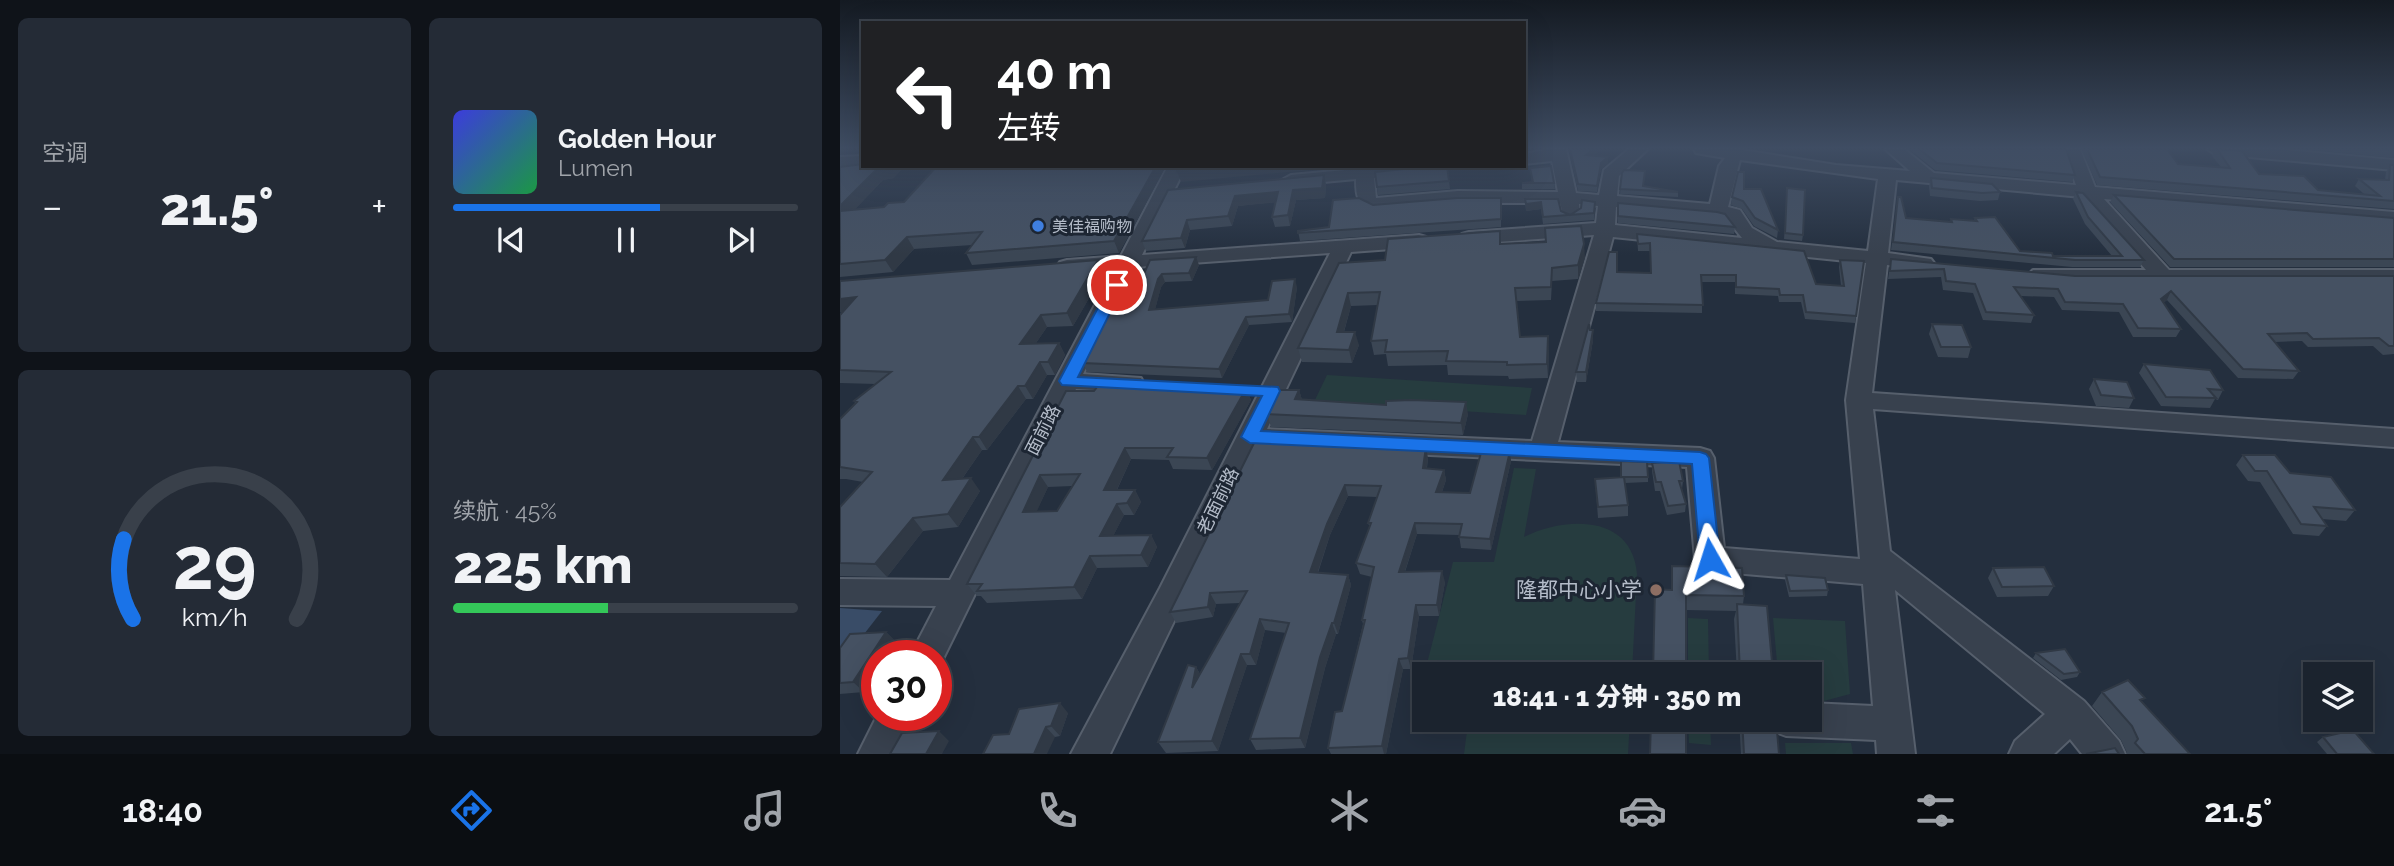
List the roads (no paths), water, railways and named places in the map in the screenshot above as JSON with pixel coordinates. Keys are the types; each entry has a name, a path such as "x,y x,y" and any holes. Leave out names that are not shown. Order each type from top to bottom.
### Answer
{"street":[{"name":"面前路","path":"935,640 1168,184"},
{"path":"1366,184 1368,202 1374,204 1458,197 1568,198 1608,199 1718,210 1733,214 1745,232 1780,249"},
{"path":"1457,184 1458,197"},
{"path":"1565,184 1574,231"},
{"path":"1542,451 1605,230 1609,184"},
{"path":"1718,210 1724,184"},
{"path":"1822,726 1895,739 1859,400 1887,184"},
{"path":"1999,184 2394,218"},
{"path":"2085,184 2088,192 2163,276"},
{"path":"1164,191 1191,189"},
{"path":"1046,268 1605,230 1946,265"},
{"name":"老面前路","path":"1090,754 1250,437 1259,390 1343,247"},
{"path":"2016,271 2072,276 2394,276"},
{"path":"1068,381 1149,385"},
{"path":"1859,400 2394,438"},
{"path":"1250,437 1700,458 1710,559 1876,565 2071,713 2106,754"},
{"path":"840,592 960,593"},
{"path":"2028,754 2071,713"},
{"path":"877,754 888,731"}],"water":[{"path":"840,608 882,611 840,665"}],"place":[{"name":"美佳福购物","path":"1038,226"},
{"name":"隆都中心小学","path":"1656,590"}]}
